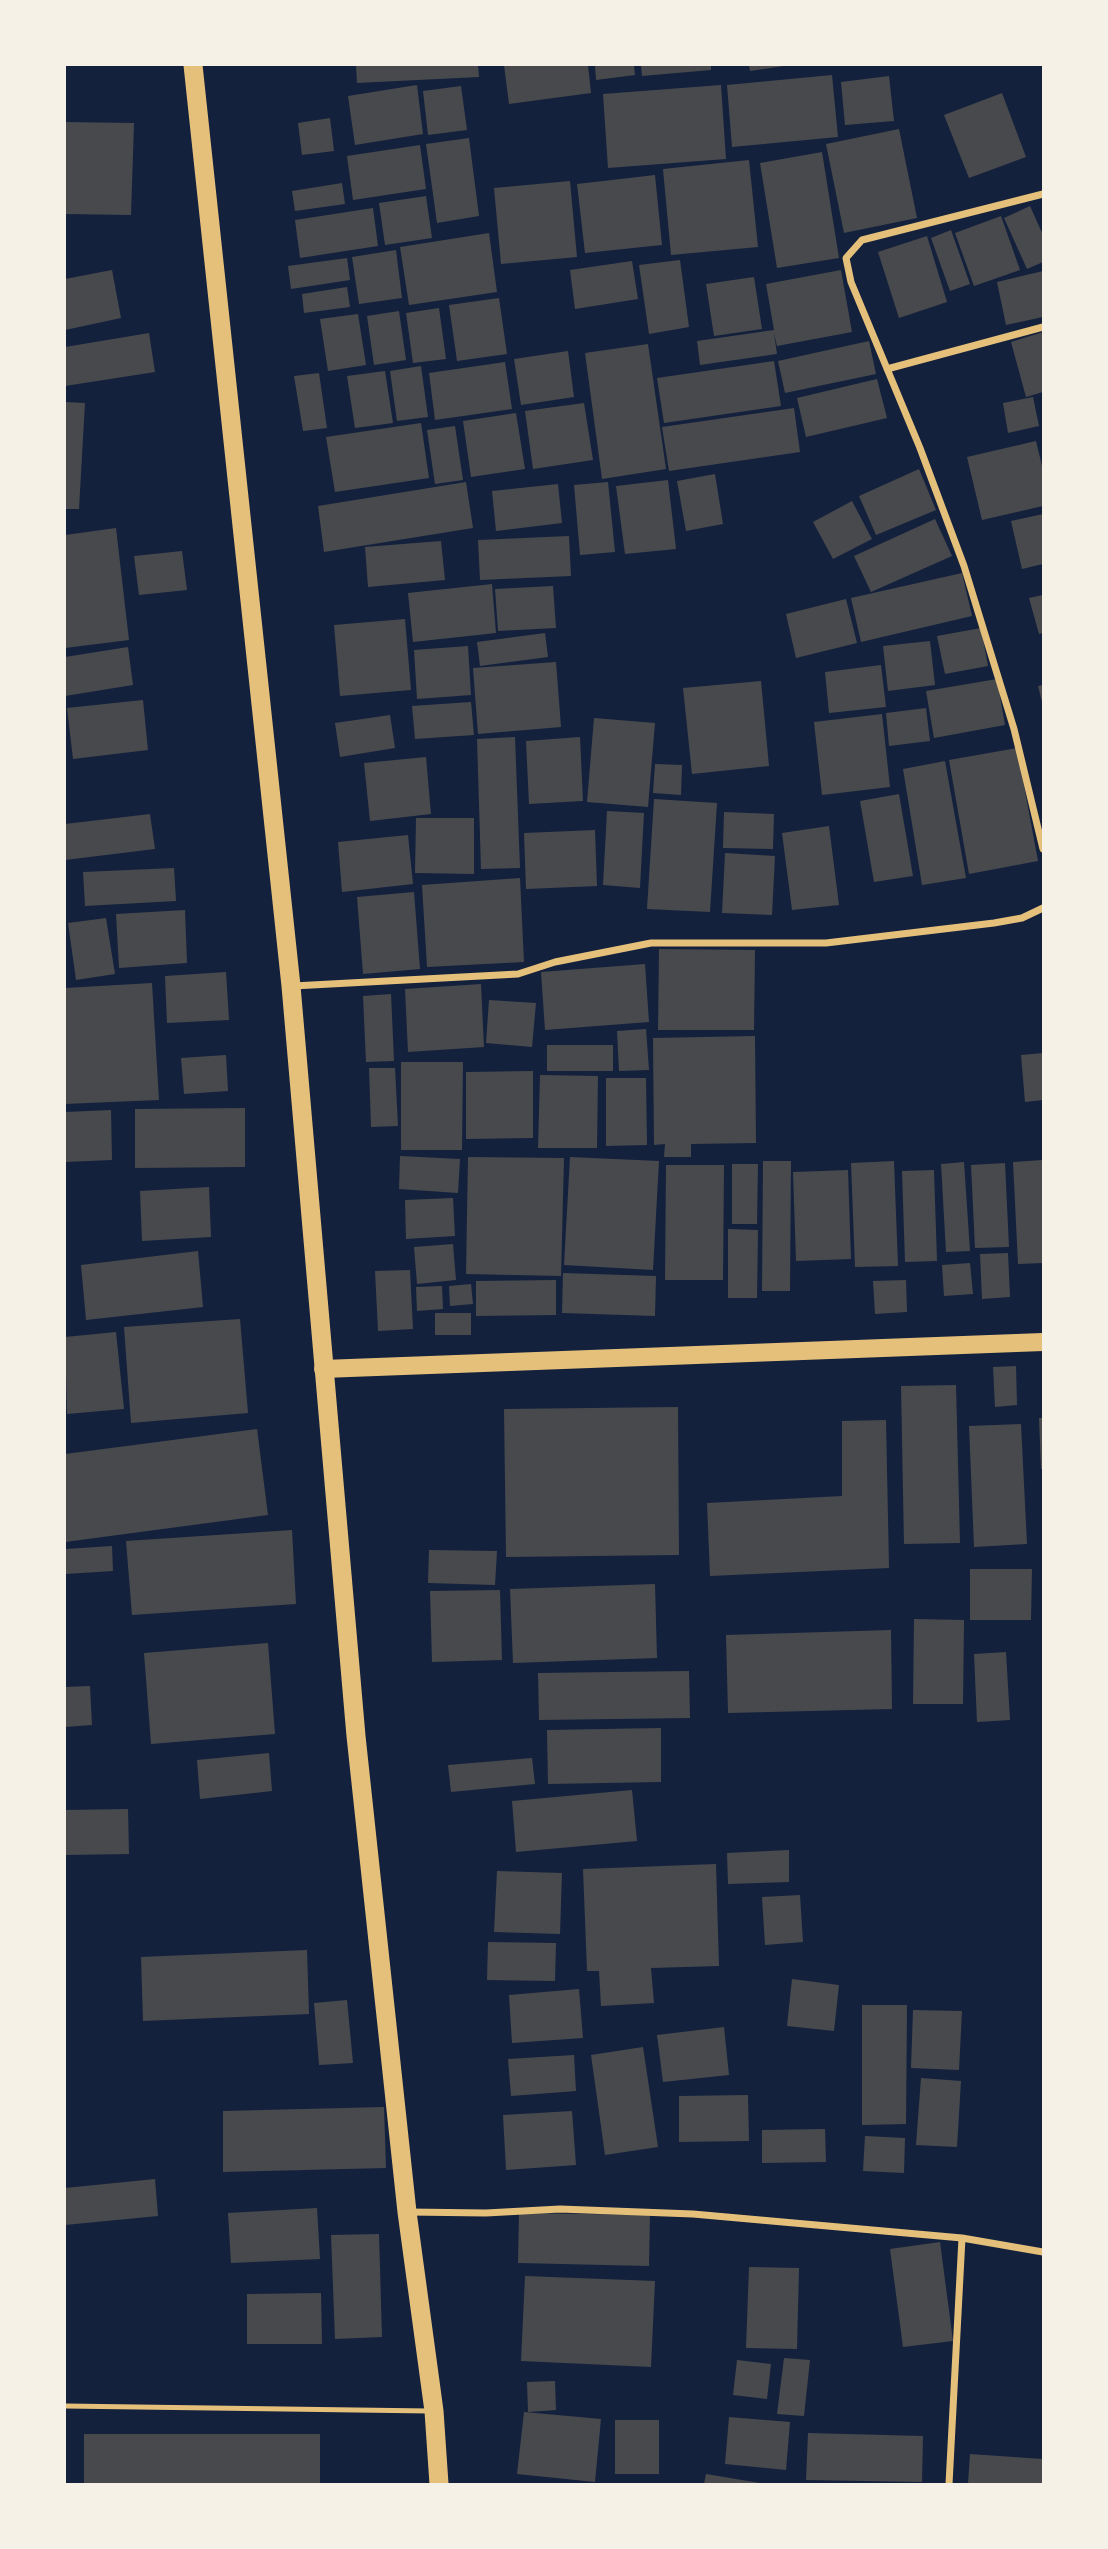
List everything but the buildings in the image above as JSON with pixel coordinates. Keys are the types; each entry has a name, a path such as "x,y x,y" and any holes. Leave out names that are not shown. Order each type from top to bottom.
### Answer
{"highway":[{"path":"193,65 291,986 356,1736 407,2212 434,2411 439,2484"}],"main road":[{"path":"323,1368 1043,1342"}],"street":[{"path":"1043,194 862,240 848,252 846,269 964,566 1014,729 1043,849"},
{"path":"887,369 1043,327"},
{"path":"291,986 518,974 555,962 651,943 826,943 994,923 1022,918 1043,908"},
{"path":"407,2212 486,2213 560,2209 693,2214 962,2238 1043,2252"},
{"path":"949,2484 962,2238"}],"lane":[{"path":"65,2406 434,2411"}]}
